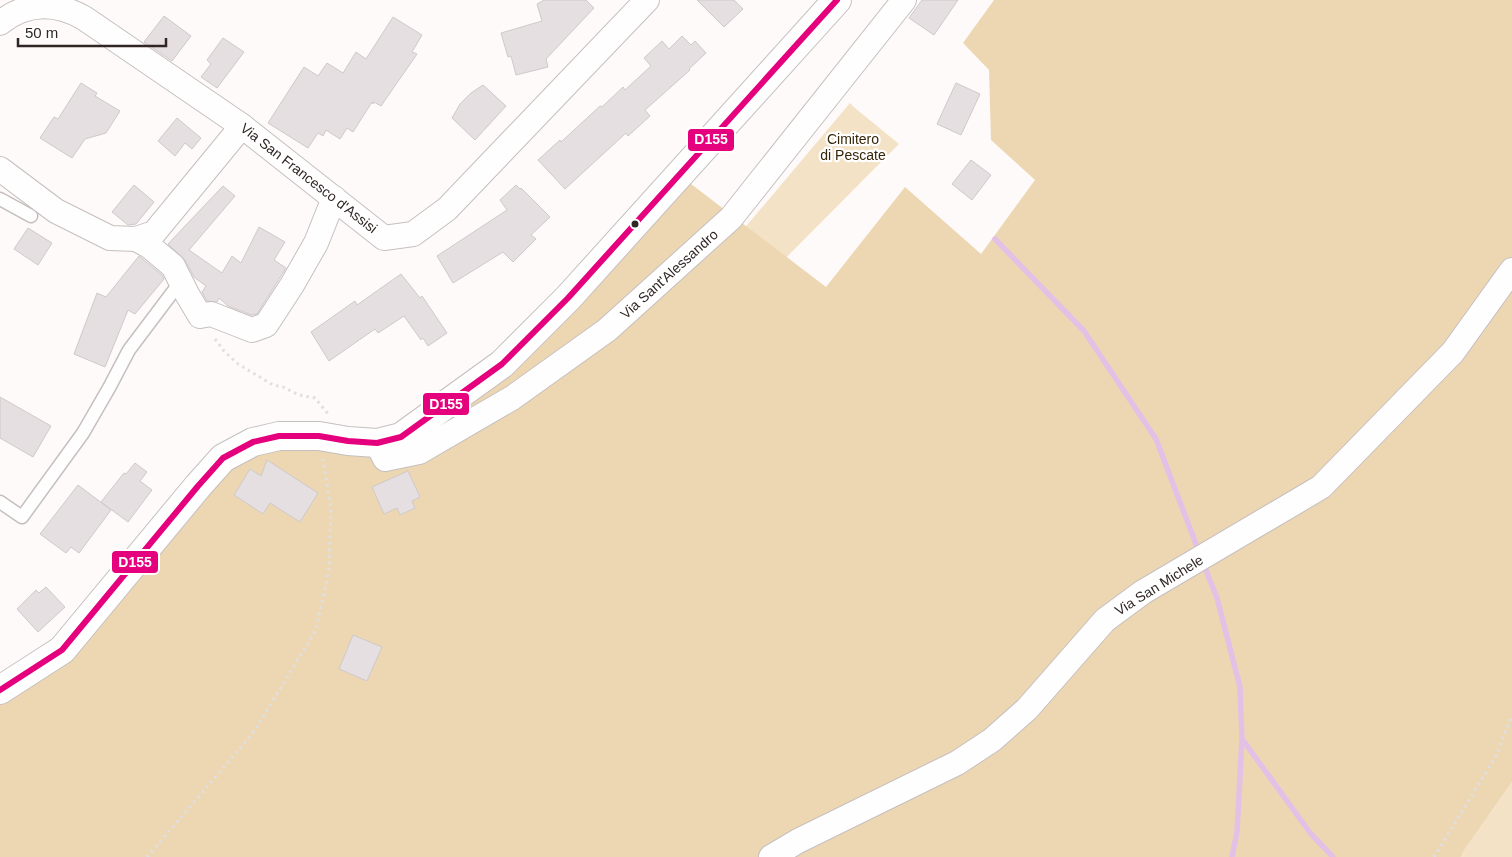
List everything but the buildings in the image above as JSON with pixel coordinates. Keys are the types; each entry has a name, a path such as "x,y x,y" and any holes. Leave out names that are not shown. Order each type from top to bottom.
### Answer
{"main road":[{"path":"0,690 62,650 223,458 253,442 325,426 348,441 377,443 402,438 502,364 568,298 837,0"}],"street":[{"name":"Via San Francesco d'Assisi","path":"0,23 21,10 44,6 57,7 84,18 242,126 384,238 413,234 447,209 647,0"},
{"name":"Via Sant'Alessandro","path":"377,443 385,459 419,452 512,398 607,330 731,218 904,0"},
{"path":"0,169 56,211 110,238 136,239 154,233 242,126"},
{"path":"136,239 149,246 173,266 200,316 211,314 252,330 266,325 292,285 316,243 334,198"},
{"name":"Via San Michele","path":"771,857 798,841 957,763 992,740 1027,709 1104,620 1143,592 1321,487 1453,352 1512,270"}],"lane":[{"path":"0,199 31,216"},
{"path":"0,502 22,517 83,432 129,350 181,281"}],"path":[{"path":"147,857 253,732 316,630 329,569 331,508 325,426 315,398 299,395 283,387 273,385 238,364 224,351 200,316"},
{"path":"1434,857 1496,756 1512,715"}],"green space":[{"name":"Cimitero di Pescate","path":"850,103 899,144 748,296 732,243"},
{"path":"1512,782 1512,857 1461,857 1465,849"}],"shaded area":[{"path":"994,0 1512,0 1512,782 1461,857 0,857 0,692 67,629 246,438 376,432 411,422 440,406 678,174 826,287 905,187 981,254 1035,180 991,140 989,70 963,43"}],"waterway":[{"path":"995,239 1084,331 1156,439 1199,552"},
{"path":"1203,563 1217,598 1240,687 1242,739 1237,832 1232,857"},
{"path":"1242,739 1311,834 1333,857"}],"transit line":[{"name":"D155","path":"0,690 62,650 223,458 253,442 279,436 319,436 377,443 401,437 502,364 568,298 837,0"}]}
